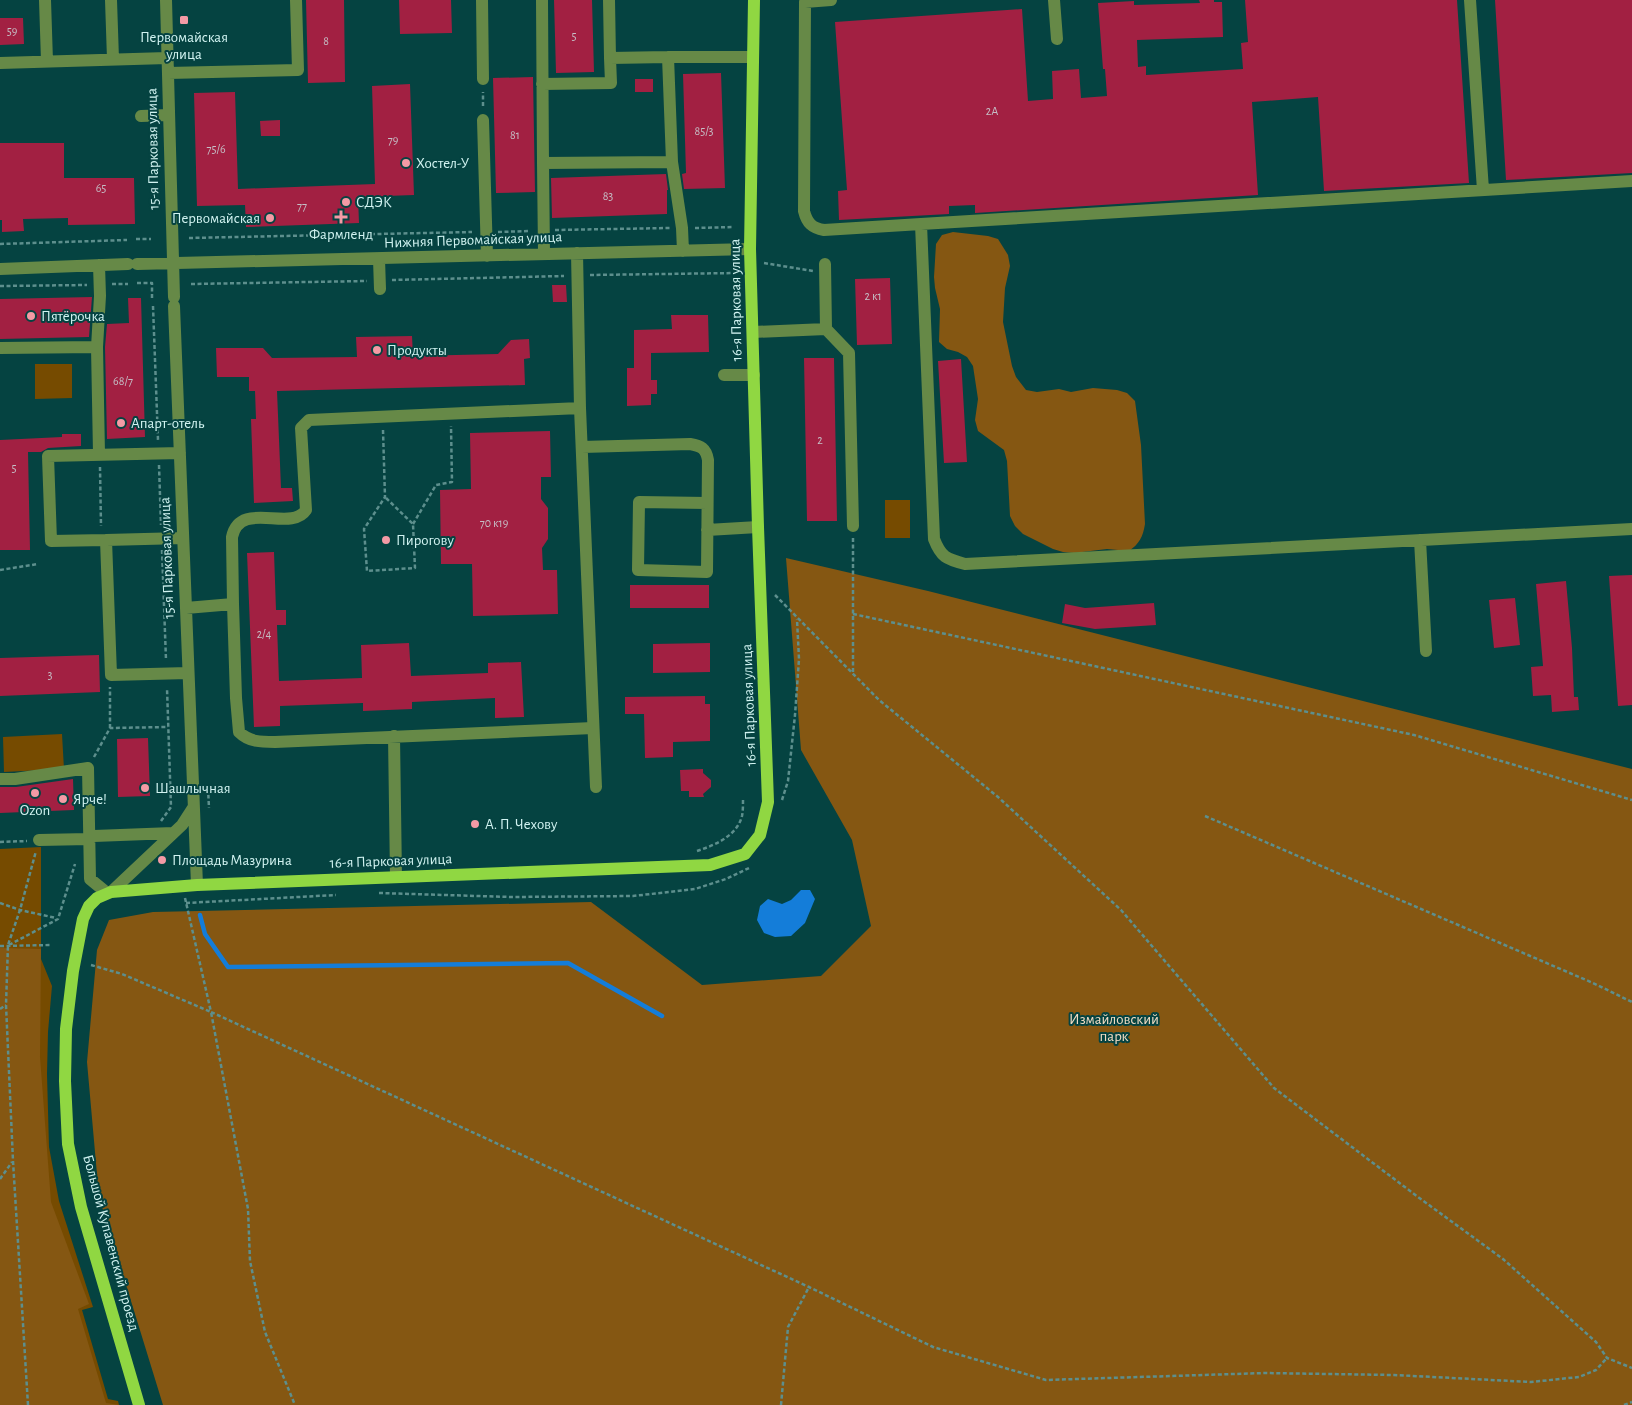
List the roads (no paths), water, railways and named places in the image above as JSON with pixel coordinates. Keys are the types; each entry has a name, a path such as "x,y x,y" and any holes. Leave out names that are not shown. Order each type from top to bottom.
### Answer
{"main road":[{"name":"16-я Парковая улица","path":"109,892 190,885 710,865 745,854 760,835 768,802 750,249 754,0"},
{"name":"Большой Купавенский проезд","path":"109,892 97,898 85,912 73,971 66,1029 65,1081 68,1144 81,1207 139,1405"}],"street":[{"path":"45,0 47,62"},
{"path":"111,0 113,59"},
{"name":"15-я Парковая улица","path":"166,0 174,301 193,808 190,885"},
{"path":"168,73 298,70 296,0"},
{"path":"482,0 483,79"},
{"path":"542,0 544,254"},
{"path":"542,84 611,83 609,0"},
{"path":"830,0 804,1 804,211 806,220 814,228 824,230 1632,181"},
{"path":"1054,0 1057,39"},
{"path":"1470,0 1483,190"},
{"path":"668,57 672,162 682,228 683,251"},
{"path":"610,58 753,57"},
{"path":"0,63 167,58"},
{"path":"141,116 169,115"},
{"path":"483,120 486,256"},
{"path":"543,163 672,162"},
{"path":"921,224 934,539 939,552 949,560 965,564 1632,529"},
{"name":"Нижняя Первомайская улица","path":"0,268 750,249"},
{"path":"577,253 580,408 596,787"},
{"path":"379,259 380,285"},
{"path":"99,265 97,347 99,454"},
{"path":"825,268 826,329 849,353 853,526"},
{"path":"753,332 826,329"},
{"path":"0,348 97,347"},
{"path":"724,375 754,375"},
{"path":"580,408 309,420 301,428 306,510 303,514 296,517 248,519 239,522 233,531 236,698 239,732 246,738 262,742 594,728"},
{"path":"582,446 690,444 706,450 708,460 707,572 638,570 639,502 707,503"},
{"path":"180,453 48,456 51,541 183,538"},
{"path":"707,530 758,527"},
{"path":"104,540 110,675 188,673"},
{"path":"1420,540 1426,651"},
{"path":"186,608 233,604"},
{"path":"394,736 396,877"},
{"path":"0,779 15,779 88,768 90,879 109,892 182,825 193,808"},
{"path":"39,840 89,839 94,836 173,833"}],"water":[{"path":"801,890 810,890 815,899 805,923 791,936 775,937 764,933 757,920 760,906 768,899 782,904 791,900"}],"waterway":[{"path":"200,915 205,934 228,967 568,963 662,1016"}],"place":[{"name":"Первомайская улица","path":"184,20"},
{"name":"Хостел-У","path":"406,163"},
{"name":"СДЭК","path":"346,202"},
{"name":"Фармленд","path":"341,217"},
{"name":"Первомайская","path":"270,218"},
{"name":"Пятёрочка","path":"31,316"},
{"name":"Продукты","path":"377,350"},
{"name":"Апарт-отель","path":"121,423"},
{"name":"Пирогову","path":"386,540"},
{"name":"Шашлычная","path":"145,788"},
{"name":"Ozon","path":"35,793"},
{"name":"Ярче!","path":"63,799"},
{"name":"А. П. Чехову","path":"475,824"},
{"name":"Площадь Мазурина","path":"162,860"}],"park label":[{"name":"Измайловский парк","path":"1114,1028"}]}
